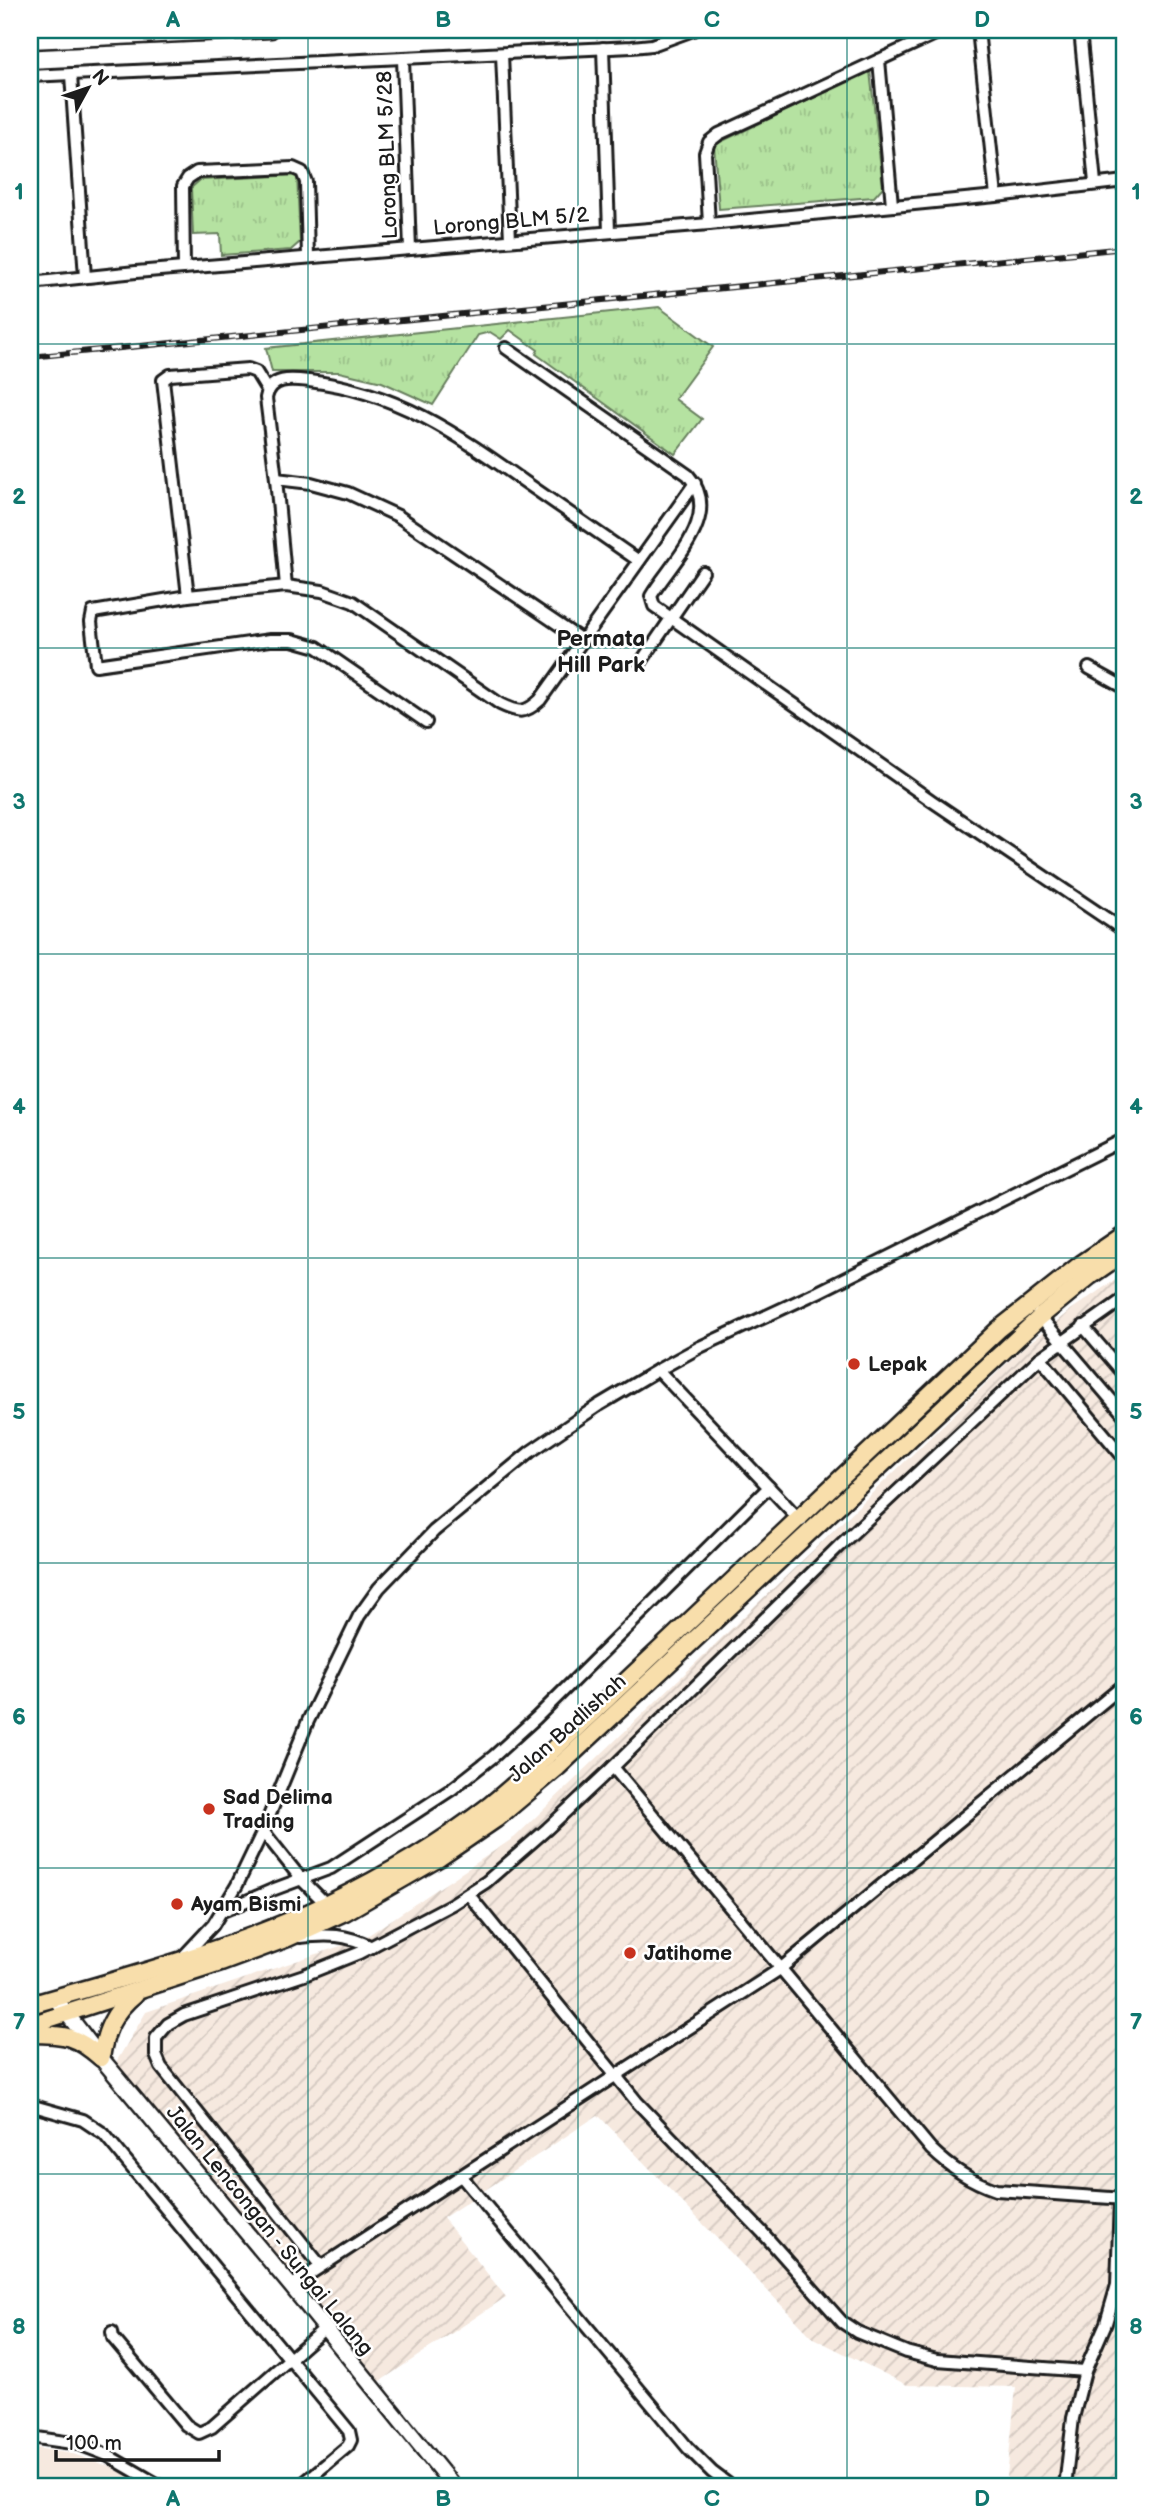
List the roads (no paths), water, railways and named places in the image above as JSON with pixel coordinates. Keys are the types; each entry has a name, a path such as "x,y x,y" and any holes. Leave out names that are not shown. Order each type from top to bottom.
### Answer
{"main road":[{"name":"Jalan Badlishah","path":"30,2005 180,1960 271,1928 327,1904 431,1845 489,1805 551,1752 1029,1303 1125,1234"},
{"name":"Jalan Badlishah","path":"30,2025 141,1990 289,1938 382,1893 496,1819 558,1767 1040,1317 1090,1276 1125,1252"},
{"path":"101,2057 104,2036 112,2017 126,2001 141,1990"},
{"path":"30,2034 72,2037 83,2042 101,2057"}],"street":[{"path":"30,41 271,30"},
{"path":"30,76 652,45 693,30"},
{"path":"709,223 705,153 709,142 719,134 944,30"},
{"path":"978,30 996,196"},
{"path":"1080,30 1095,183"},
{"path":"603,48 609,232"},
{"path":"502,54 510,240"},
{"name":"Lorong BLM 5/28","path":"403,59 410,249"},
{"path":"879,60 892,205"},
{"path":"71,75 85,277"},
{"path":"184,268 183,186 188,177 197,172 293,168 302,172 306,182 308,257"},
{"name":"Lorong BLM 5/2","path":"30,283 709,223 1125,181"},
{"path":"506,348 688,475 695,483 701,506 697,526 691,539 651,596 654,606 932,801 1125,931"},
{"path":"188,596 163,380 170,376 248,369 256,372 267,390"},
{"path":"286,586 266,398 267,390 283,380 310,381 349,389 403,406 433,420 639,561"},
{"path":"276,479 311,483 348,494 398,516 583,641"},
{"path":"426,722 317,647 292,640 270,640 96,665 91,622 93,612 188,596 286,586 322,591 353,602 510,709 522,711 531,708 540,699 695,483"},
{"path":"641,662 703,572"},
{"path":"1090,668 1125,688"},
{"path":"180,1960 223,1911 263,1831 307,1721 359,1616 379,1588 433,1531 502,1473 599,1405 659,1370 700,1347 818,1292 1125,1139"},
{"path":"320,2265 161,2067 156,2055 156,2038 168,2024 184,2015 304,1975 372,1947 469,1895 547,1829 613,1767 839,1546 1040,1358 1125,1298"},
{"path":"1029,1303 1125,1416"},
{"path":"1083,1326 1125,1375"},
{"path":"1040,1358 1125,1459"},
{"path":"659,1370 811,1532"},
{"path":"223,1911 331,1868 395,1828 494,1756 536,1718 769,1487"},
{"path":"291,2286 780,1969 1125,1684"},
{"path":"613,1767 931,2149 961,2175 996,2190 1123,2199 1116,2285 1106,2323 1085,2371 1073,2418 1065,2487"},
{"path":"263,1831 302,1880 327,1904"},
{"path":"469,1895 665,2133 789,2261 828,2309 857,2332 937,2360 1085,2371"},
{"path":"289,1938 327,1934 352,1938 372,1947"},
{"name":"Jalan Lencongan - Sungai Lalang","path":"55,1998 454,2487"},
{"path":"30,2105 83,2120 104,2134 349,2431 351,2440 348,2446 299,2487"},
{"path":"462,2176 688,2448 712,2472 733,2487"},
{"path":"112,2332 113,2337 186,2425 199,2433 212,2427 325,2328"},
{"path":"30,2437 79,2444 105,2454 162,2487"}],"railway":[{"path":"30,357 1125,248"}],"place":[{"name":"Lepak","path":"854,1364"},
{"name":"Sad Delima Trading","path":"209,1809"},
{"name":"Ayam Bismi","path":"177,1904"},
{"name":"Jatihome","path":"630,1953"}],"district":[{"name":"Permata Hill Park","path":"601,651"}]}
